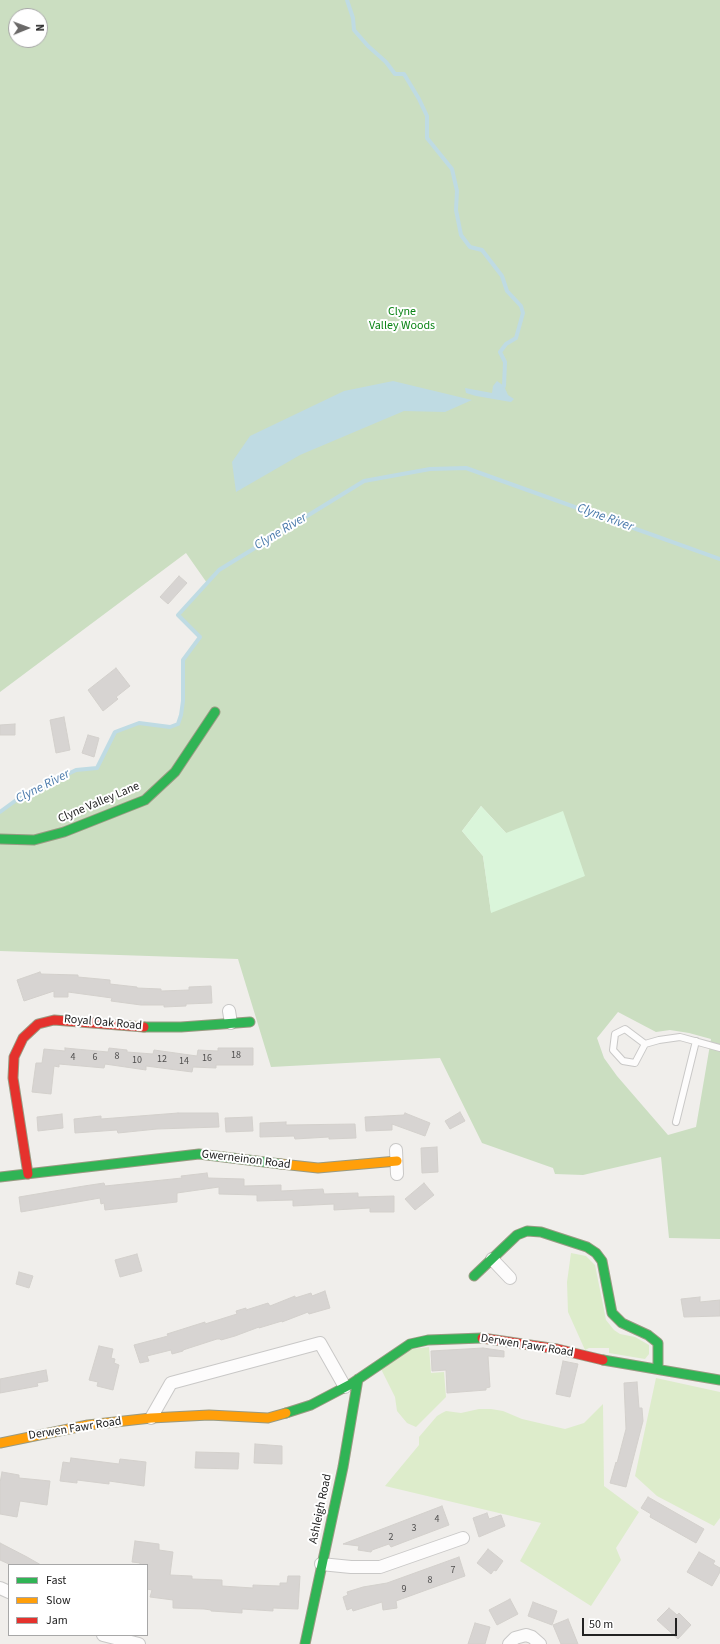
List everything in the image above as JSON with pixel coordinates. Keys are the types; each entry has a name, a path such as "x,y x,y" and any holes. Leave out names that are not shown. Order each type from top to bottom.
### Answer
{"street":[{"name":"Clyne Valley Lane","path":"0,839 34,840 64,832 144,800 175,772 215,712"},
{"path":"229,1010 231,1023"},
{"name":"Royal Oak Road","path":"28,1174 13,1078 14,1057 23,1038 38,1024 54,1020 138,1027 181,1027 250,1022"},
{"name":"Gwerneinon Road","path":"0,1177 199,1154 318,1168 396,1156 397,1174"},
{"path":"474,1276 517,1235 527,1231 541,1232 587,1247 596,1253 602,1261 612,1312 622,1323 648,1335 658,1343 658,1370"},
{"path":"492,1259 510,1278"},
{"name":"Derwen Fawr Road","path":"0,1442 88,1425 151,1418 209,1415 268,1418 311,1405 345,1388 410,1344 428,1340 484,1338 557,1349 658,1370 720,1380"},
{"path":"151,1418 171,1383 320,1343 345,1388"},
{"name":"Ashleigh Road","path":"305,1644 343,1467 358,1379"},
{"path":"321,1564 351,1567 380,1567 463,1538"},
{"path":"509,1644 514,1638 526,1635 532,1637 540,1644"},
{"path":"108,1636 139,1644"}],"lane":[{"path":"645,1044 635,1062 623,1061 613,1050 615,1034 625,1029 645,1044 680,1037 720,1048"},
{"path":"676,1122 696,1041"}],"green space":[{"name":"Clyne Valley Woods","path":"0,0 720,0 720,1239 669,1238 661,1157 583,1175 555,1174 553,1168 482,1143 440,1058 271,1067 238,959 0,951 0,812 19,798 76,770 97,768 115,732 139,723 170,727 178,724 183,701 183,660 200,637 178,615 207,583 186,553 0,692","holes":["481,806 506,833 491,912 483,856 462,831","618,1012 656,1032 670,1030 711,1039 696,1127 668,1135 617,1076 604,1058 597,1038"]},
{"path":"481,806 506,833 563,811 585,876 491,913 483,856 462,831"},
{"path":"571,1253 586,1256 595,1265 606,1320 614,1330 620,1334 635,1337 649,1345 649,1354 645,1359 609,1353 609,1348 589,1348 585,1350 568,1312 567,1282"},
{"path":"429,1347 431,1373 444,1372 446,1397 416,1427 407,1423 397,1411 395,1397 381,1369 411,1349"},
{"path":"656,1378 720,1392 720,1518 714,1526 657,1496 635,1476"},
{"path":"603,1404 604,1486 639,1512 616,1548 621,1560 591,1606 520,1561 541,1523 385,1486 419,1445 419,1437 437,1416 446,1411 461,1413 479,1409 491,1409 503,1411 522,1419 565,1429 584,1423"}],"water":[{"path":"393,381 472,400 445,412 404,411 300,455 236,492 232,462 250,436 344,391"},
{"path":"497,381 504,386 508,395 514,399 511,402 466,393 465,388 492,393 493,386"}],"building":[{"path":"179,576 187,583 168,604 160,597"},
{"path":"116,668 130,686 116,697 118,699 103,711 88,690"},
{"path":"64,717 70,750 56,753 50,720"},
{"path":"15,724 15,735 0,735 0,725"},
{"path":"88,735 99,738 94,757 82,753"},
{"path":"40,972 41,974 78,975 78,977 110,980 110,984 137,988 161,989 161,991 189,990 189,987 211,986 212,1003 164,1007 164,1005 141,1005 111,1001 112,998 68,992 68,997 54,997 54,991 24,1001 17,980"},
{"path":"65,1048 108,1052 109,1048 127,1050 127,1052 153,1054 154,1050 197,1056 198,1050 218,1051 218,1048 253,1048 253,1065 216,1065 216,1068 193,1067 192,1072 146,1066 146,1070 105,1064 104,1068 59,1064 59,1067 54,1066 51,1094 32,1092 36,1063 42,1063 44,1049 65,1051"},
{"path":"460,1112 465,1121 450,1129 445,1121"},
{"path":"178,1113 218,1113 219,1127 157,1129 118,1133 117,1130 75,1133 74,1119 101,1116 101,1119"},
{"path":"405,1113 430,1123 425,1136 392,1124 392,1130 366,1131 365,1117 404,1115"},
{"path":"62,1114 63,1128 38,1131 37,1117"},
{"path":"252,1117 253,1131 226,1132 225,1118"},
{"path":"286,1122 286,1125 355,1124 356,1138 329,1139 329,1137 295,1139 294,1136 260,1137 260,1123"},
{"path":"437,1147 438,1172 422,1173 421,1148"},
{"path":"207,1173 208,1178 244,1179 244,1186 281,1185 281,1191 323,1189 324,1194 358,1193 358,1197 394,1196 394,1212 370,1212 370,1208 334,1210 334,1204 293,1206 293,1200 257,1201 257,1195 219,1194 219,1187 177,1193 177,1202 105,1210 104,1203 101,1204 100,1198 21,1212 19,1197 104,1183 105,1186 182,1178 181,1176"},
{"path":"424,1183 434,1195 415,1210 405,1199"},
{"path":"137,1254 142,1271 120,1277 115,1260"},
{"path":"19,1272 33,1276 29,1288 16,1284"},
{"path":"325,1291 330,1308 309,1314 308,1312 282,1322 259,1327 221,1340 217,1339 172,1354 171,1350 147,1356 149,1361 140,1363 134,1345 168,1336 167,1334 205,1322 205,1324 237,1314 236,1311 246,1308 246,1310 268,1303 270,1306 295,1296 295,1298 311,1293 312,1296"},
{"path":"700,1297 700,1302 720,1300 720,1316 684,1317 681,1299"},
{"path":"99,1346 113,1349 111,1358 115,1359 114,1363 119,1365 113,1390 97,1386 98,1382 89,1380"},
{"path":"483,1348 504,1351 504,1357 488,1356 490,1387 486,1388 486,1390 447,1393 446,1370 432,1371 431,1351"},
{"path":"563,1361 578,1364 570,1397 556,1394"},
{"path":"46,1370 48,1381 37,1383 38,1386 0,1393 0,1379"},
{"path":"637,1382 639,1408 642,1408 643,1421 626,1487 610,1483 626,1429 624,1383"},
{"path":"255,1444 282,1446 282,1464 254,1463"},
{"path":"196,1452 239,1453 238,1469 195,1468"},
{"path":"71,1458 119,1464 120,1459 146,1462 144,1486 109,1481 109,1484 77,1480 77,1483 60,1481 63,1462 70,1463"},
{"path":"2,1472 19,1475 19,1478 50,1481 47,1505 20,1501 17,1517 0,1514 0,1483"},
{"path":"648,1497 704,1529 696,1543 650,1517 651,1514 641,1508"},
{"path":"442,1506 449,1525 391,1547 389,1544 372,1550 371,1552 358,1550 359,1546 343,1544"},
{"path":"487,1513 489,1519 501,1515 505,1526 479,1537 473,1518"},
{"path":"135,1541 159,1544 159,1550 173,1552 170,1575 192,1576 192,1579 222,1580 222,1586 253,1588 253,1585 280,1586 280,1583 287,1583 288,1576 300,1576 298,1609 273,1608 273,1611 242,1609 242,1613 211,1611 204,1609 173,1608 173,1600 150,1597 152,1590 148,1589 148,1564 132,1562"},
{"path":"0,1543 39,1564 9,1564 0,1560"},
{"path":"488,1549 503,1561 496,1571 494,1570 491,1574 477,1563"},
{"path":"699,1552 715,1561 713,1564 720,1568 720,1572 712,1586 687,1572"},
{"path":"459,1557 465,1576 396,1601 397,1608 383,1610 382,1602 353,1611 352,1608 347,1610 343,1597 348,1595 347,1592 363,1587 387,1583"},
{"path":"510,1599 518,1614 497,1625 489,1610"},
{"path":"533,1602 557,1611 552,1625 528,1616"},
{"path":"669,1608 677,1615 679,1613 691,1625 678,1639 657,1620"},
{"path":"568,1619 578,1644 561,1644 553,1625"},
{"path":"475,1623 490,1627 485,1644 468,1644"}],"waterway":[{"path":"347,0 353,18 354,30 368,46 386,62 395,74 404,74 419,99 427,116 427,138 452,169 457,191 456,210 461,235 470,247 482,250 502,276 507,291 521,306 523,313 516,338 506,344 500,352 505,362 504,386"},
{"name":"Clyne River","path":"0,812 19,798 76,770 97,768 115,732 139,723 170,727 178,724 183,701 183,660 200,637 178,615 219,570 364,481 430,469 466,468 720,559"}],"traffic: fast":[{"path":"0,839 34,840 64,832 145,800 175,772 215,712"},
{"path":"144,1027 181,1027 250,1022"},
{"path":"0,1177 199,1154 281,1164"},
{"path":"474,1276 517,1235 527,1231 541,1232 587,1247 596,1253 602,1261 612,1313 622,1323 648,1335 658,1343 658,1369"},
{"path":"286,1413 311,1405 351,1384 410,1344 428,1340 482,1338"},
{"path":"603,1360 720,1380"},
{"path":"305,1644 343,1467 358,1379"}],"traffic: slow":[{"path":"281,1164 318,1168 397,1161"},
{"path":"0,1443 88,1425 151,1418 209,1415 268,1418 286,1413"}],"traffic: jam":[{"path":"28,1174 13,1078 14,1057 23,1038 38,1024 54,1020 144,1027"},
{"path":"482,1338 557,1349 603,1360"}]}
